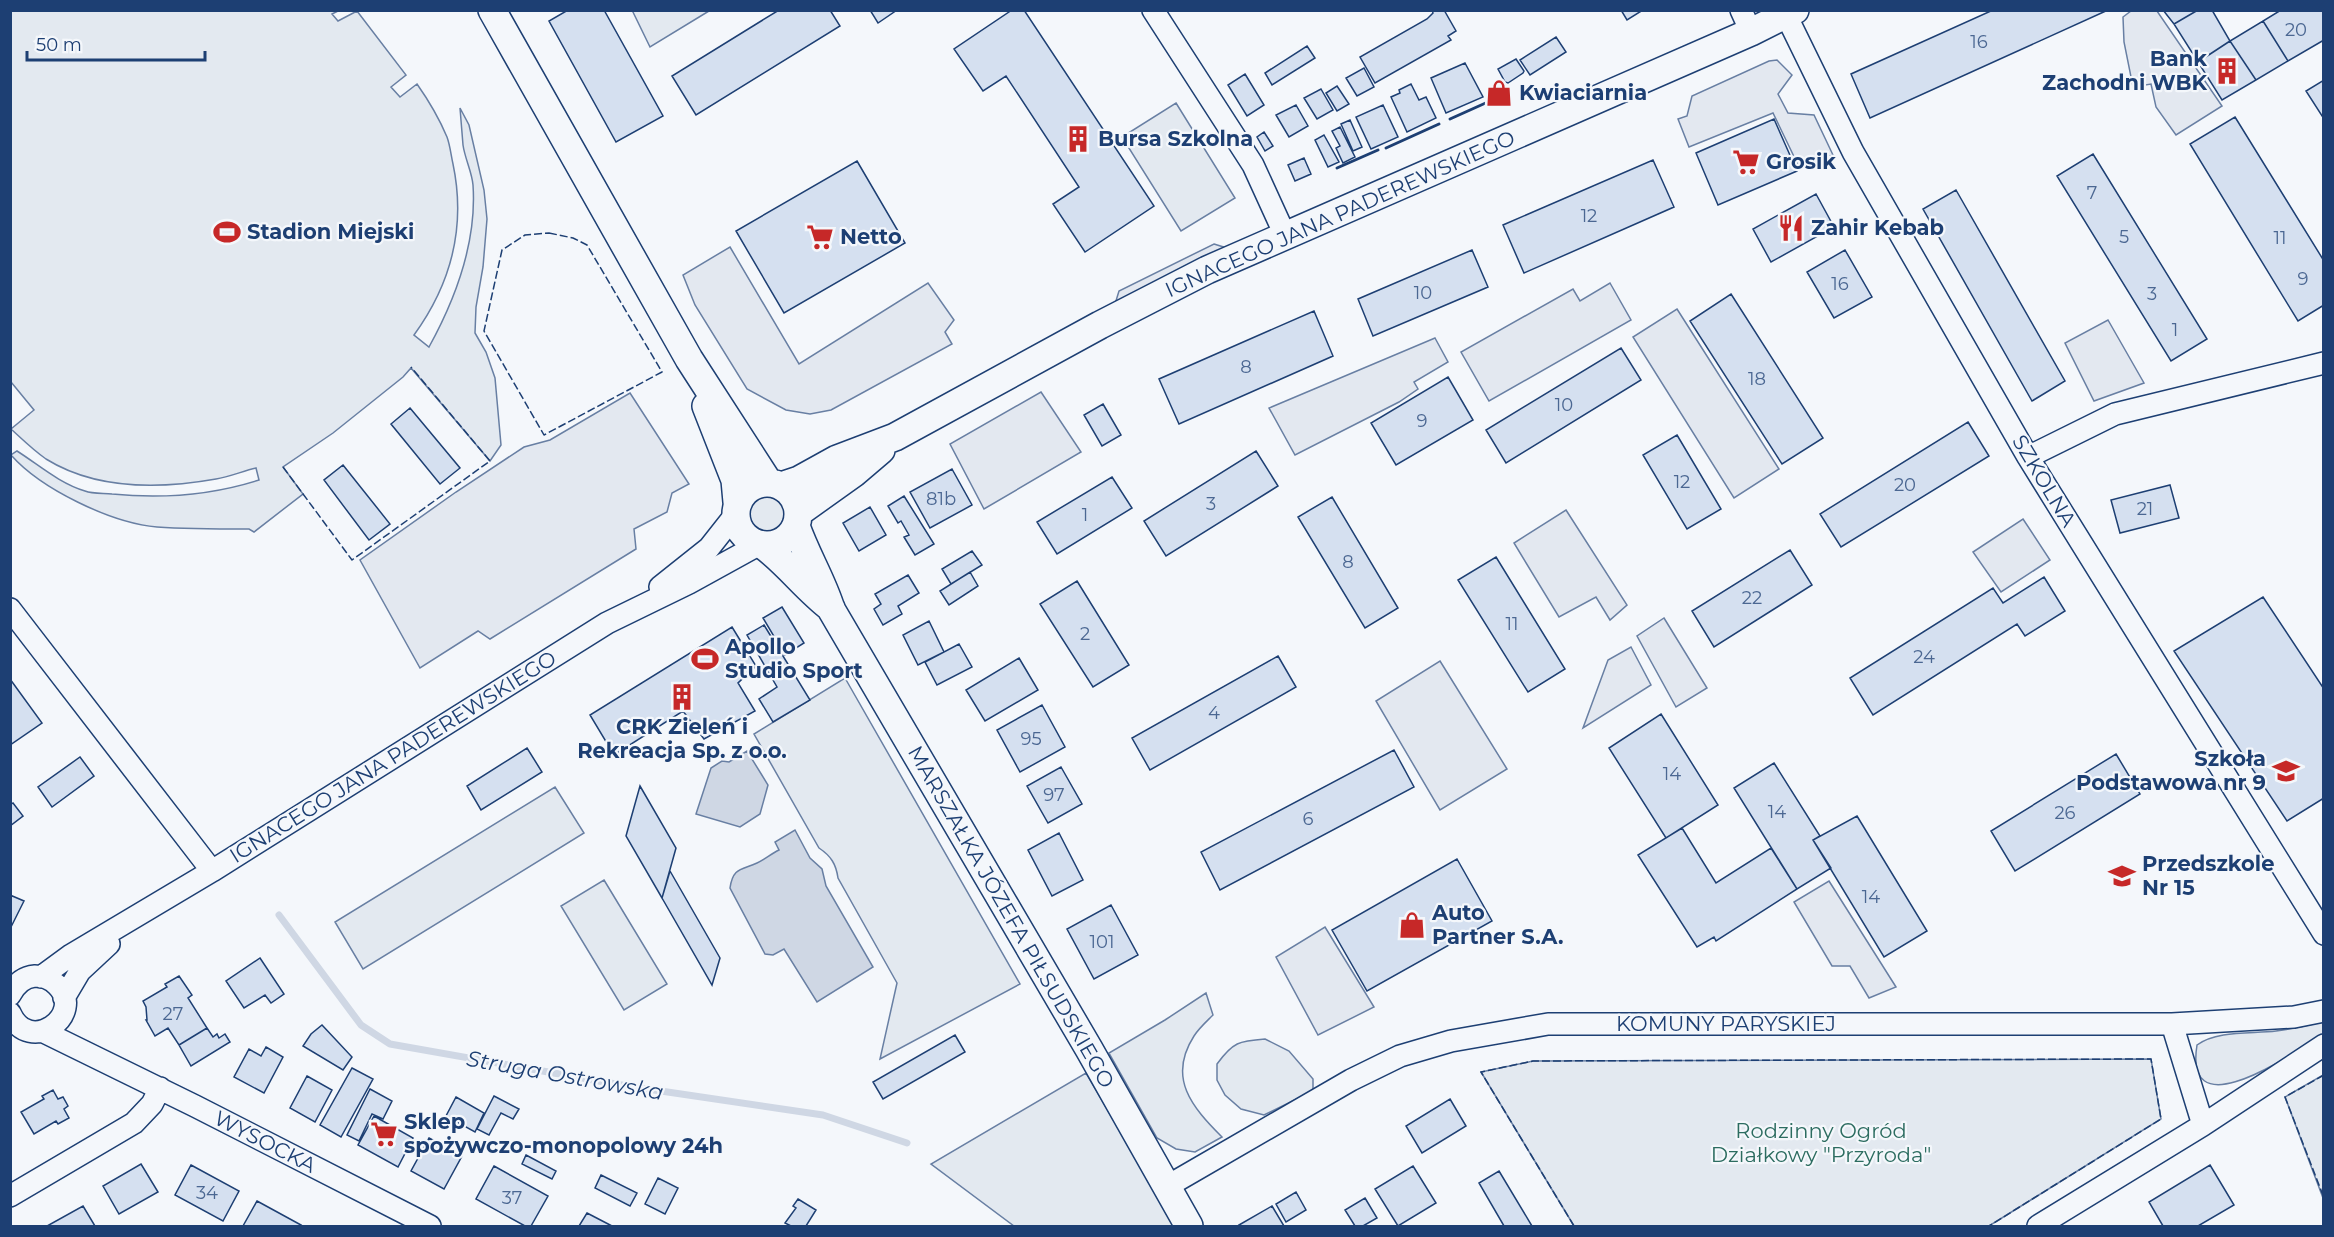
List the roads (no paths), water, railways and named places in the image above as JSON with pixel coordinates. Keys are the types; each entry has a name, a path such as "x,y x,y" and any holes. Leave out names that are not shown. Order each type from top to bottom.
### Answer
{"street":[{"path":"492,10 689,359 775,484 792,495 802,544 824,585 831,609"},
{"path":"1154,10 1253,165 1286,235"},
{"name":"IGNACEGO JANA PADEREWSKIEGO","path":"895,437 1207,270 1746,21 1790,13"},
{"name":"SZKOLNA","path":"1790,13 1852,152 2028,456 2324,934"},
{"path":"689,359 735,480 736,509 742,534 783,561 811,593 831,609"},
{"path":"2028,456 2115,414 2324,363"},
{"path":"632,610 709,548 750,488 799,480 837,459 895,437"},
{"path":"632,610 761,545 783,541 797,520 826,491 854,473 895,437"},
{"path":"10,609 212,871"},
{"name":"MARSZAŁKA JÓZEFA PIŁSUDSKIEGO","path":"831,609 1089,1048 1189,1227"},
{"name":"IGNACEGO JANA PADEREWSKIEGO","path":"11,991 26,979 42,977 71,955 212,871 607,623 632,610"},
{"name":"IGNACEGO JANA PADEREWSKIEGO","path":"42,1031 52,1027 80,971 156,905"},
{"name":"WYSOCKA","path":"42,977 56,984 63,1006 98,1059"},
{"name":"KOMUNY PARYSKIEJ","path":"1166,1187 1351,1080 1400,1056 1451,1041 1548,1024 2172,1024 2294,1017 2324,1011"},
{"name":"WYSOCKA","path":"12,1017 27,1030 42,1031 159,1088 430,1227"},
{"path":"2172,1024 2203,1125"},
{"path":"2038,1227 2203,1125 2324,1045"},
{"path":"10,1196 134,1123 152,1104 159,1088"}],"waterway":[{"name":"Struga Ostrowska","path":"279,915 361,1025 390,1044 627,1086 823,1115 907,1143"}],"place":[{"name":"Bank Zachodni WBK","path":"2227,71"},
{"name":"Kwiaciarnia","path":"1499,93"},
{"name":"Bursa Szkolna","path":"1078,139"},
{"name":"Grosik","path":"1746,162"},
{"name":"Zahir Kebab","path":"1791,228"},
{"name":"Stadion Miejski","path":"227,232"},
{"name":"Netto","path":"820,237"},
{"name":"Apollo Studio Sport","path":"705,659"},
{"name":"CRK Zieleń i Rekreacja Sp. z o.o.","path":"682,697"},
{"name":"Szkoła Podstawowa nr 9","path":"2286,771"},
{"name":"Przedszkole Nr 15","path":"2122,876"},
{"name":"Auto Partner S.A.","path":"1412,925"},
{"name":"Sklep spożywczo-monopolowy 24h","path":"384,1134"}],"park label":[{"name":"Rodzinny Ogród Działkowy \"Przyroda\"","path":"1821,1143"}]}
